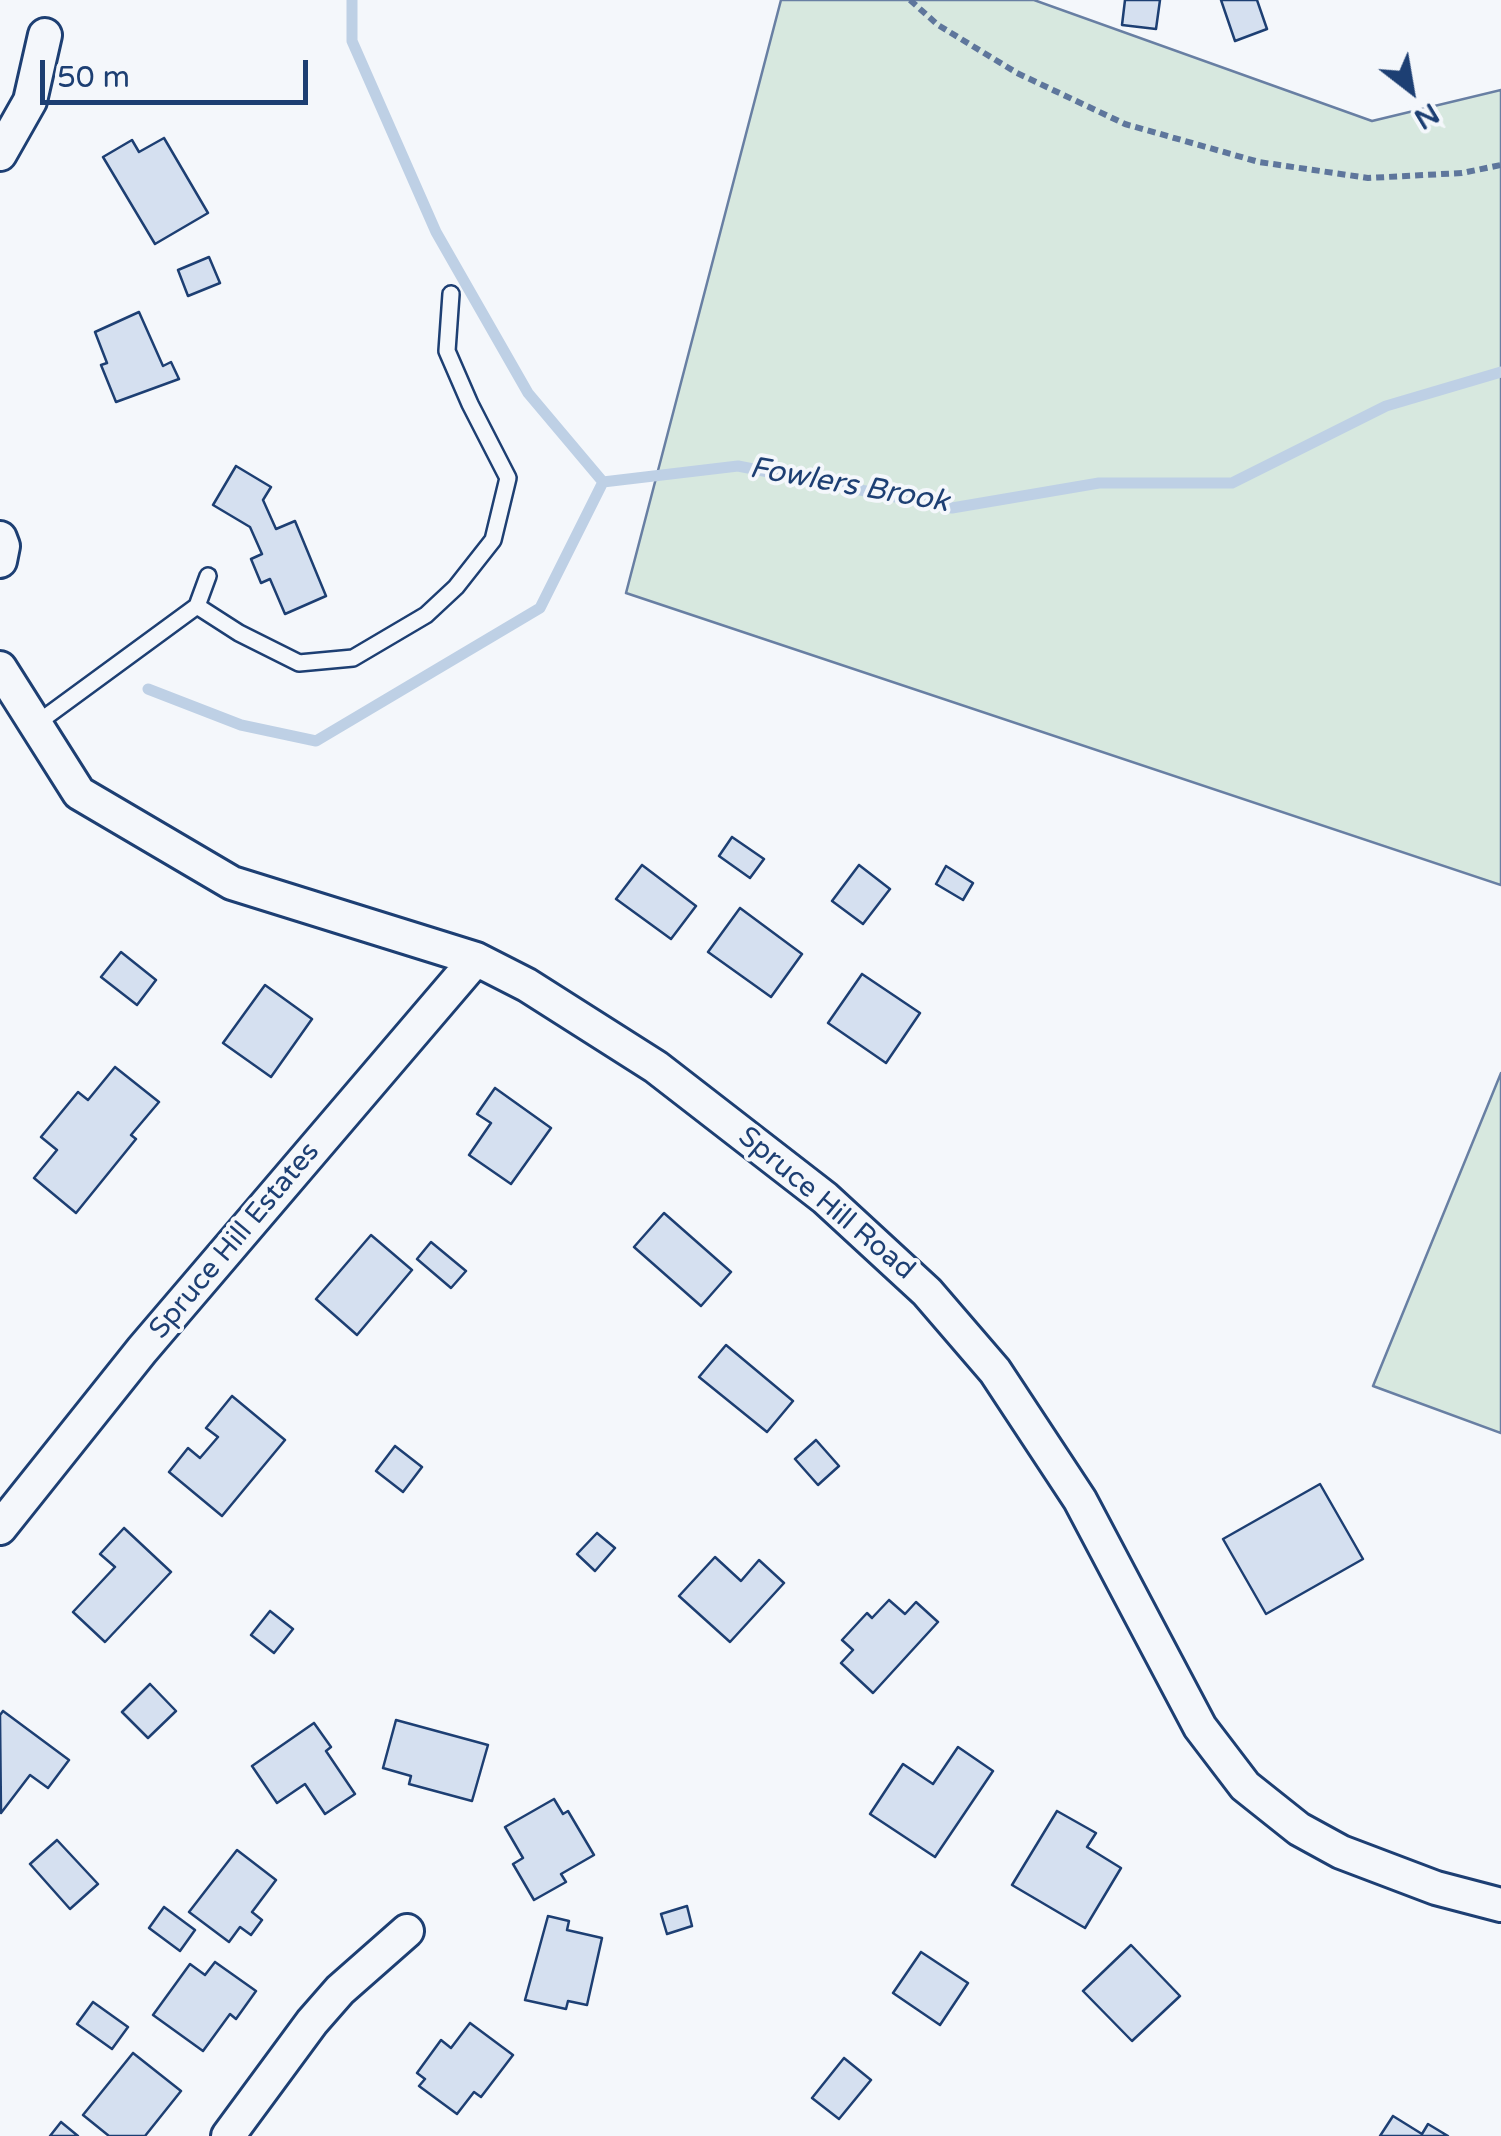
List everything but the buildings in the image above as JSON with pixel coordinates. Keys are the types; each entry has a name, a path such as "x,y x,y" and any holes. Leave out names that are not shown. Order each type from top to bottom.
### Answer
{"street":[{"path":"0,154 30,101 45,35"},
{"path":"0,538 0,561"},
{"name":"Spruce Hill Road","path":"0,668 79,792 232,882 476,959 570,1010 678,1083 849,1218 928,1292 994,1371 1050,1451 1098,1533 1200,1728 1230,1771 1260,1801 1299,1830 1364,1862 1462,1896 1501,1905"},
{"name":"Spruce Hill Estates","path":"0,1528 142,1350 476,959"},
{"path":"228,2136 312,2022 340,1990 407,1931"}],"lane":[{"path":"197,606 239,633 299,663 353,658 426,615 456,587 493,540 508,478 447,351 451,294"},
{"path":"36,724 197,606 208,576"}],"path":[{"path":"910,0 938,24 1017,73 1125,124 1259,162 1368,178 1462,173 1501,166"}],"shaded area":[{"path":"781,0 1034,0 1372,121 1501,90 1501,885 626,593"},
{"path":"1501,1073 1501,1433 1373,1386"}],"waterway":[{"name":"Fowlers Brook","path":"352,0 352,41 436,232 528,393 603,482"},
{"name":"Fowlers Brook","path":"603,482 738,466 952,508 1099,483 1232,483 1386,406 1501,372"},
{"path":"148,689 241,725 316,741 540,608 603,482"}]}
